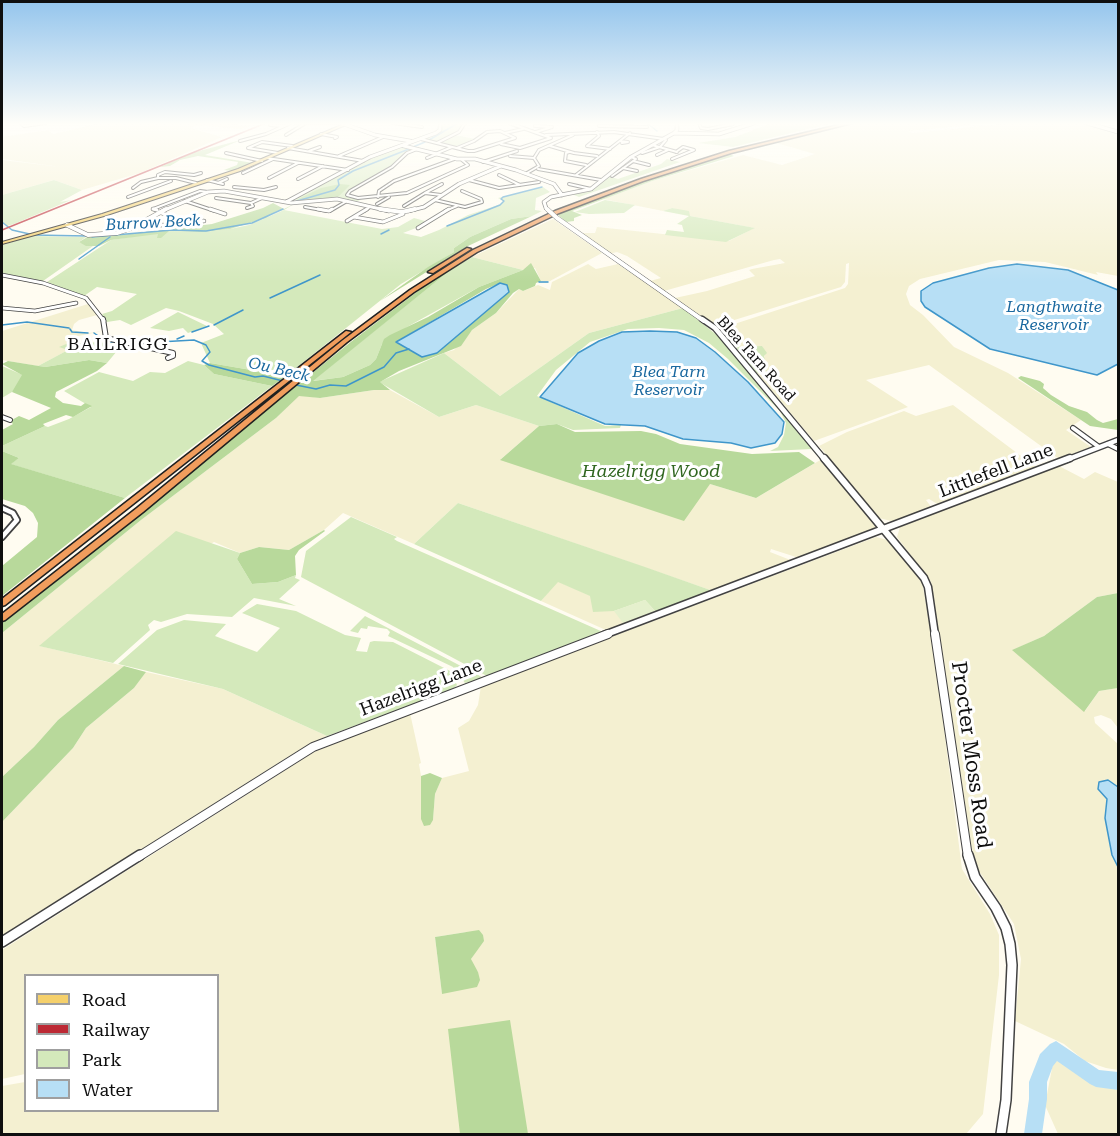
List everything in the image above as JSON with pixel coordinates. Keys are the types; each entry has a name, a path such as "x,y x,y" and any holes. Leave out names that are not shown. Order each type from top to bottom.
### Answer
{"highway":[{"path":"2,618 140,510 282,388 290,377 427,274 456,256 517,225 646,176"},
{"path":"2,603 282,388 300,377 429,279 475,251 523,227 609,191 653,176"}],"main road":[{"path":"2,243 103,215 218,176"}],"street":[{"path":"269,178 273,176"},
{"path":"298,179 304,176"},
{"path":"285,202 336,176"},
{"path":"375,176 346,195 354,198 392,196 407,193 444,176"},
{"path":"378,196 382,188 407,176"},
{"path":"204,220 183,221 153,209 200,191 229,191 285,202 328,199 347,201 402,212 419,208 478,176"},
{"path":"499,176 520,185"},
{"path":"534,176 554,184 562,195 591,189 607,176"},
{"path":"576,176 601,180"},
{"path":"142,190 131,187 158,178 176,178 196,183"},
{"path":"218,183 227,179"},
{"path":"207,180 223,184"},
{"path":"469,180 499,188 536,183"},
{"path":"128,197 142,190 171,182"},
{"path":"406,205 442,184"},
{"path":"568,184 575,188 591,189"},
{"path":"229,185 264,191 276,187"},
{"path":"229,191 234,187"},
{"path":"435,200 456,206 474,206 482,202 481,199 461,191"},
{"path":"137,226 158,211 208,192"},
{"path":"425,194 441,195"},
{"name":"Blea Tarn Road","path":"562,195 551,197 544,202 546,208 715,328 884,529"},
{"path":"377,204 392,196"},
{"path":"216,198 251,203 262,198"},
{"path":"185,201 226,214 220,217"},
{"path":"305,207 329,211 347,201"},
{"path":"247,207 253,206 251,203"},
{"path":"165,205 172,206"},
{"path":"418,228 456,206"},
{"path":"347,221 369,207"},
{"path":"354,217 383,222 403,214"},
{"path":"67,225 83,234 96,235 117,233 137,226 161,224"},
{"path":"2,275 43,283 86,298 104,321 106,338 173,353 173,356 168,358"},
{"path":"2,308 35,311 61,304 76,303"},
{"path":"2,417 10,420"},
{"path":"1073,428 1099,447"},
{"name":"Littlefell Lane","path":"884,529 1119,440"},
{"path":"1108,444 1119,449"},
{"path":"2,508 11,511 17,520 2,537"},
{"name":"Hazelrigg Lane","path":"2,942 313,747 884,529"},
{"name":"Procter Moss Road","path":"884,529 924,578 928,587 969,863 975,877 1006,927 1010,944 1012,964 1006,1100 1001,1134"}],"shaded area":[{"path":"2,176 130,176 82,190 54,180 2,195"},
{"path":"669,176 1118,176 1118,276 1096,272 1098,275 1045,262 999,260 920,279 909,286 906,294 910,305 954,347 1008,373 1081,420 1066,430 1091,447 1059,459 929,365 866,380 908,407 814,441 757,373 766,370 761,368 765,354 762,346 736,347 719,329 845,288 848,284 849,263 846,264 845,282 841,287 715,326 675,298 755,276 749,270 752,269 785,263 780,259 774,260 664,291 650,281 661,278 627,256 617,252 609,254 582,233 595,233 597,227 729,241 754,228 690,216 672,208 663,211 603,199"},
{"path":"553,219 602,253 550,281 541,281 535,268 523,270 472,257"},
{"path":"588,264 596,269 618,264 683,308 589,333 500,396 444,353 454,350 472,330 496,313 519,289 523,291 538,285 550,290 552,282"},
{"path":"88,304 97,315 79,320 74,324 72,330 89,333 103,331 73,337 73,341 60,347 70,349 38,366 2,360 2,331"},
{"path":"374,390 390,390 439,417 476,405 539,426 501,459 710,484 756,498 822,459 876,523 875,528 874,531 799,558 771,549 770,552 793,561 713,591 458,503 414,544 343,513 324,530 289,550 259,547 240,553 214,542 40,646 124,666 58,720 34,747 2,777 2,633 141,520 276,418 299,395 320,398"},
{"path":"953,405 1037,468 939,505 929,499 926,500 932,508 895,522 879,518 819,446 847,432 904,411 916,416"},
{"path":"1059,466 1084,479 1095,472 1118,482 1118,593 1097,597 1044,636 1013,650 1085,711 1099,691 1118,688 1118,728 1111,719 1101,715 1094,717 1095,723 1118,744 1118,1070 1085,1061 1064,1044 1015,1021 1021,959 1014,924 979,871 971,846 931,582 897,537 900,527"},
{"path":"876,537 888,540 922,582 933,643 962,869 990,914 999,935 999,975 983,1114 966,1134 2,1134 2,1086 24,1082 24,1112 219,1112 219,974 24,974 24,1074 2,1079 2,950 314,752 410,713 421,763 419,764 421,819 433,820 435,794 442,778 469,771 458,728 469,721 478,705 481,686","holes":["466,932 475,952 471,959 478,972 442,994 435,937"]},
{"path":"557,581 591,596 614,611 645,600 656,612 608,631 541,601"},
{"path":"146,672 223,689 327,736 304,747 2,937 2,822 73,748 86,728 134,688"},
{"path":"1058,1057 1068,1061 1097,1084 1118,1090 1118,1134 1058,1134 1045,1105 1053,1063"}],"green space":[{"path":"335,176 375,176 345,194 349,198 364,198 356,202 332,198 290,200"},
{"path":"609,176 618,179 640,176 579,197 572,194 588,192"},
{"path":"668,176 572,211 582,215 574,218 574,221 566,222 557,214 650,179"},
{"path":"54,180 82,190 60,202 71,200 14,224 7,226 2,221 2,195"},
{"path":"340,184 350,185 337,198 296,200 321,188"},
{"path":"543,187 550,192 536,198 535,210 542,211 532,216 511,219 470,237 454,248 454,252 401,284 286,376 210,363 201,343 224,334 213,324 179,311 166,308 131,325 120,320 107,322 102,314 112,311 137,294 97,287 84,296 47,282 111,240 169,231 202,232 230,229 249,225 284,210 382,229 398,227 414,218 425,221 416,228 403,233 421,237 468,215 501,204 503,201 498,198"},
{"path":"605,200 635,205 624,213 575,212"},
{"path":"273,203 284,209 294,204 284,210 277,211 266,218 230,229 202,232 169,231 161,238 157,238 158,234 111,240 99,246 86,246 79,242 89,236 121,235 212,224"},
{"path":"672,208 689,211 690,216 755,228 726,242 665,235 667,230 684,232 682,225 677,224 689,216 663,211"},
{"path":"532,216 468,246 380,301 428,267 454,252 454,248 470,237 511,219"},
{"path":"32,236 86,237 79,242 93,246 43,281 2,273 2,245"},
{"path":"472,257 523,270 479,287 407,327 382,344 376,359 370,365 343,377 312,381 453,268"},
{"path":"531,263 541,281 535,286 523,291 519,289 513,293 496,313 472,330 461,346 399,371 380,382 390,390 374,390 320,398 299,396 276,418 141,520 2,633 2,623 352,341 422,288 453,268 313,381 343,377 370,365 376,359 384,339 390,335 428,317 479,287 523,270","holes":["500,283 507,285 422,357 396,342 486,289"]},
{"path":"683,308 718,336 812,449 770,451 778,447 784,435 786,423 780,411 728,359 709,343 684,330 628,329 590,342 556,370 537,396 605,426 621,425 620,428 573,430 557,424 539,426 476,405 439,417 379,382 444,353 500,396 589,333"},
{"path":"178,312 207,326 188,333 183,328 169,331 150,328"},
{"path":"73,341 83,344 97,342 122,345 107,363 89,360 45,367 38,366 68,350 59,347"},
{"path":"762,346 767,353 761,368 768,370 757,373 736,347"},
{"path":"89,360 107,363 97,371 56,392 55,397 63,403 81,406 85,403 92,406 73,417 66,415 43,424 45,426 2,446 2,430 13,424 10,421 19,416 29,420 51,408 12,392 22,375 2,364 8,361 45,367"},
{"path":"188,361 204,365 214,374 272,386 125,498 10,464 19,458 2,451 2,446 45,426 69,419 91,407 64,391 99,372 133,381 150,372 165,373"},
{"path":"210,363 286,376 272,386 214,374 204,365"},
{"path":"2,366 23,375 23,382 2,398"},
{"path":"1021,376 1040,381 1044,384 1043,388 1051,395 1069,406 1087,412 1103,423 1118,419 1118,430 1090,426 1018,378"},
{"name":"Hazelrigg Wood","path":"557,424 575,432 641,431 656,434 680,444 752,454 799,452 815,463 756,498 710,484 684,521 500,460 539,426"},
{"path":"2,451 19,458 11,464 125,498 2,596 2,566 37,537 38,523 33,513 25,506 2,499"},
{"path":"458,503 713,591 656,612 645,600 614,611 593,612 590,596 558,582 541,601 414,544"},
{"path":"351,517 397,537 394,539 397,541 603,632 487,676 301,577 306,551"},
{"path":"324,530 295,556 296,575 278,582 252,584 237,559 240,553 259,547 289,550"},
{"path":"176,531 240,553 237,559 252,584 278,582 296,575 295,578 300,580 279,599 296,606 254,598 232,617 187,614 161,622 154,620 148,625 150,630 113,663 39,646"},
{"path":"1118,593 1118,688 1099,691 1084,712 1012,650 1044,636 1097,597"},
{"path":"645,600 655,611 623,623 614,611"},
{"path":"257,604 296,611 345,635 361,638 356,651 367,652 370,642 374,641 393,642 450,671 457,685 453,689 327,736 223,689 118,664 157,630 184,620 226,624 215,636 257,652 280,628 242,613"},
{"path":"365,616 483,678 465,683 453,667 388,636 390,632 387,629 368,626 367,629 361,628 358,633 350,631"},
{"path":"124,666 146,672 134,688 86,728 73,748 2,822 2,777 34,747 58,720"},
{"path":"430,773 442,778 435,794 433,820 430,825 424,826 421,819 421,776"},
{"path":"479,930 484,941 471,959 480,980 477,987 442,994 435,937"},
{"path":"510,1020 528,1134 460,1134 448,1029"}],"water":[{"name":"Langthwaite Reservoir","path":"1017,264 1068,270 1118,290 1118,364 1097,375 990,349 925,307 921,301 921,291 933,283 989,268"},
{"path":"500,283 507,285 509,292 437,353 422,357 396,342"},
{"name":"Blea Tarn Reservoir","path":"622,332 677,332 696,338 715,352 748,382 784,422 782,434 775,443 751,448 731,443 683,439 645,426 605,424 540,397 578,353"},
{"path":"1108,780 1118,787 1118,867 1112,855 1105,818 1107,799 1098,789 1099,782"}],"waterway":[{"name":"Burrow Beck","path":"297,201 335,190 339,185 338,180 345,176"},
{"path":"447,226 500,205 504,201 501,199 503,197 542,187"},
{"name":"Burrow Beck","path":"92,237 172,230 206,231 252,223 283,209"},
{"name":"Burrow Beck","path":"2,222 12,230 34,235 87,236"},
{"path":"381,234 389,230"},
{"path":"79,259 110,237"},
{"path":"270,298 320,275"},
{"path":"539,282 548,282"},
{"path":"214,325 243,310"},
{"name":"Ou Beck","path":"2,325 27,322 69,328"},
{"path":"192,332 209,326"},
{"name":"Ou Beck","path":"70,329 72,332 88,333"},
{"name":"Ou Beck","path":"94,333 107,342"},
{"name":"Ou Beck","path":"177,339 184,336"},
{"name":"Ou Beck","path":"159,342 194,340 206,345 210,352 202,361 209,365 255,377 263,376 283,381"},
{"name":"Ou Beck","path":"109,342 116,342"},
{"name":"Ou Beck","path":"142,343 154,343"},
{"name":"Ou Beck","path":"296,385 316,389 330,385 346,386 384,367 396,353 409,349"},
{"path":"1033,1134 1038,1082 1046,1060 1056,1050 1096,1078 1118,1081"}],"railway":[{"path":"2,230 135,176"}],"district":[{"name":"BAILRIGG","path":"118,345"}]}
